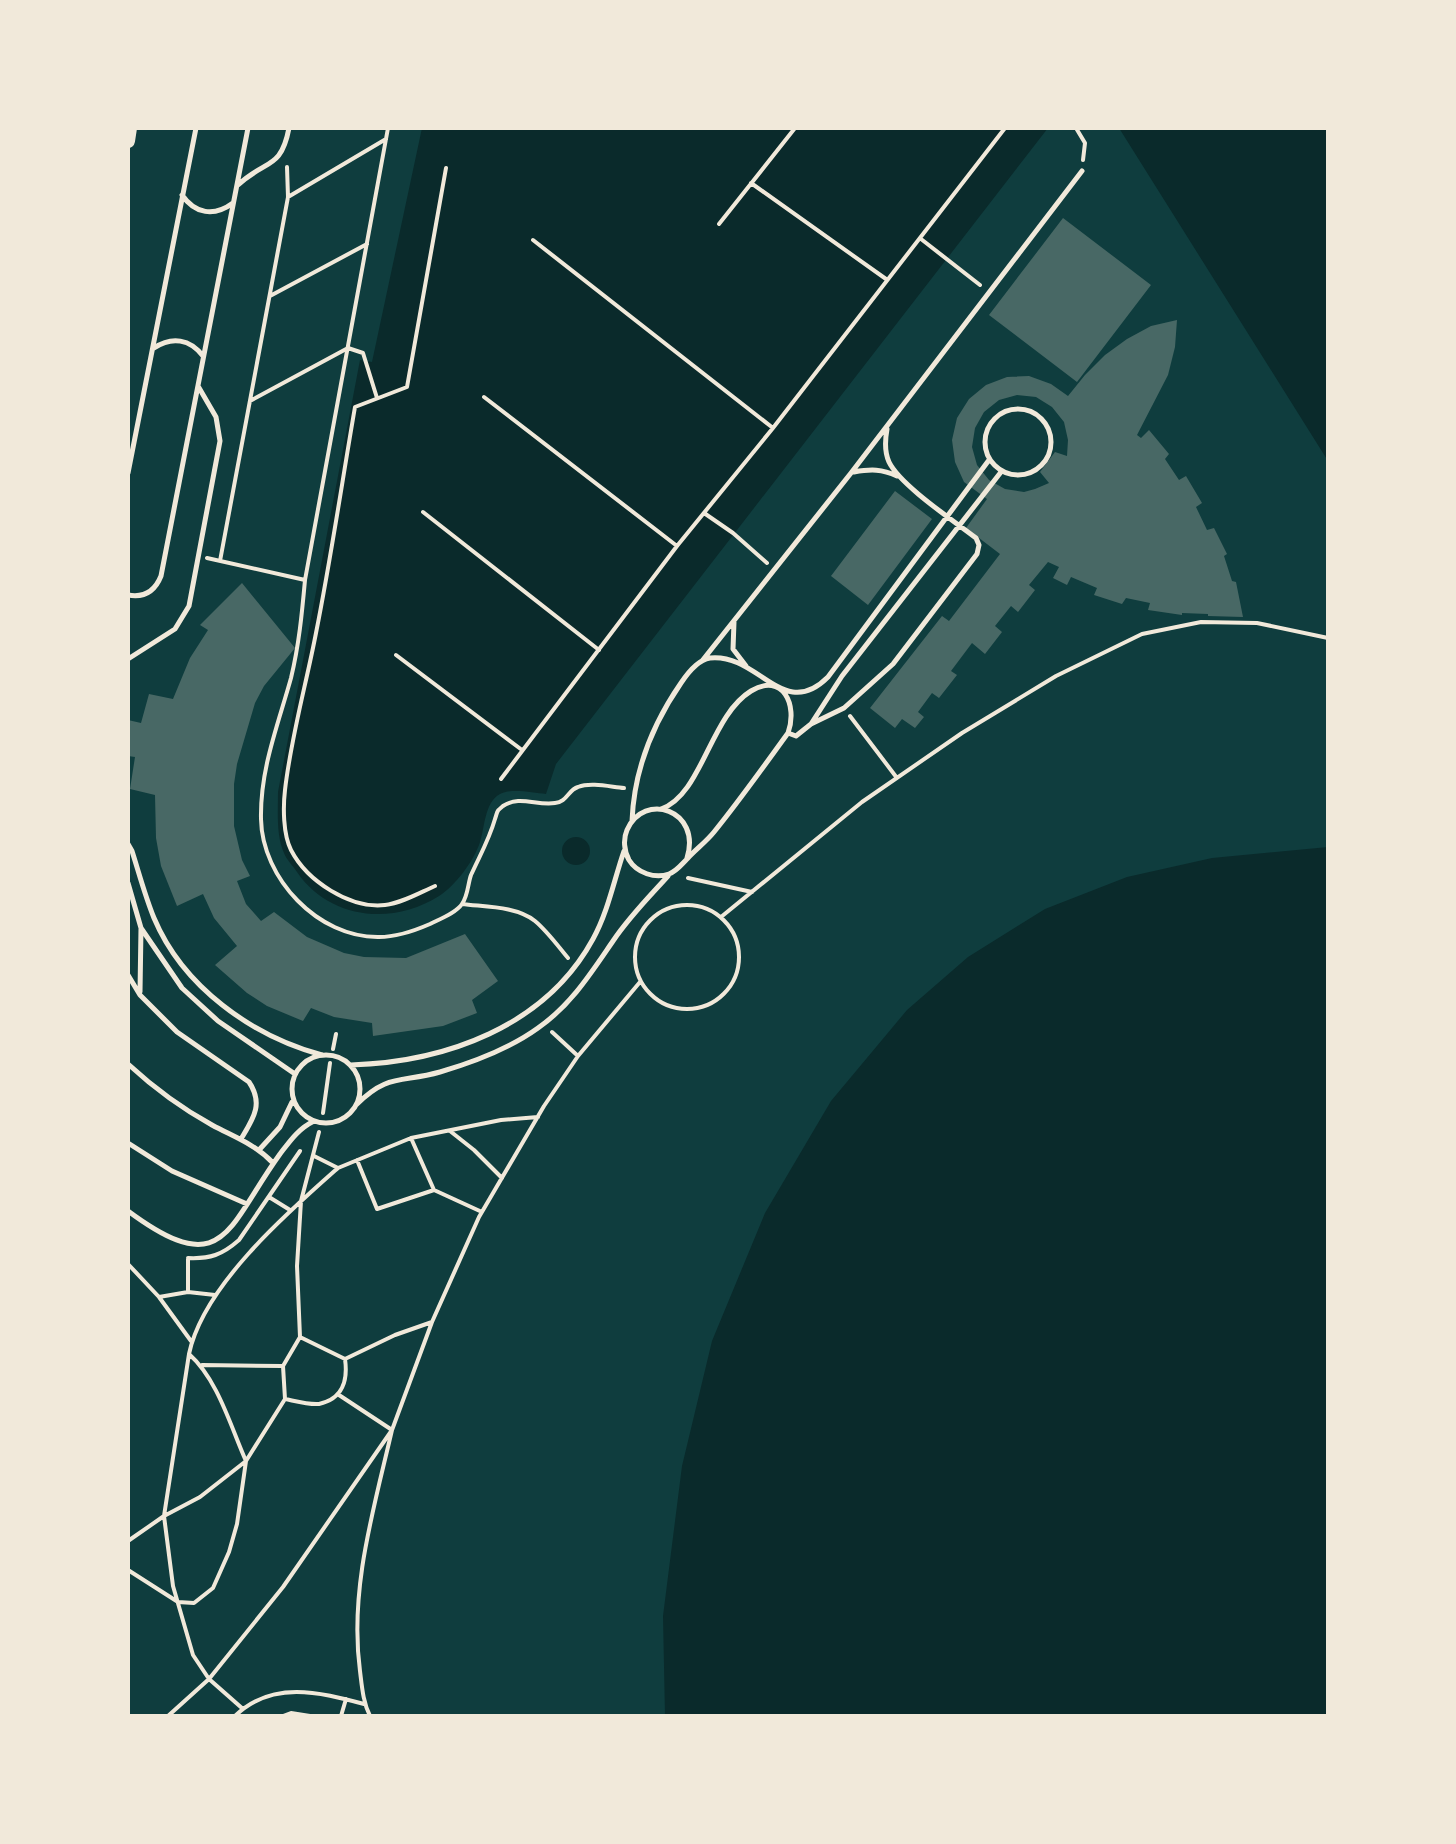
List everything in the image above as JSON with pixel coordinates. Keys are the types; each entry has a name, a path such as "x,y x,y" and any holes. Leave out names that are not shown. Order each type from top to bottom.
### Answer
{"main road":[{"path":"128,140 130,128"}],"lane":[{"path":"128,472 196,128"},
{"path":"128,595 148,593 161,576 248,128"},
{"path":"236,187 259,168 278,160 289,128"},
{"path":"632,821 639,770 655,725 685,677 702,661 851,473 1082,171"},
{"path":"182,195 196,210 205,212 215,212 233,203"},
{"path":"152,349 176,340 192,344 203,356"},
{"path":"128,659 168,634 181,622 189,606 220,441 216,417 197,385"},
{"path":"1016,408 1034,412 1046,424 1052,441 1048,458 1036,471 1018,476 1002,472 988,460 984,443 988,426 1000,413 1016,408"},
{"path":"788,733 796,736 844,708 893,664 977,554 976,538 900,477 888,461 888,424"},
{"path":"351,1065 413,1060 466,1045 542,1001 575,966 602,920 632,821 679,800 727,715 754,689 766,684 798,694 815,691 988,460"},
{"path":"851,473 872,469 900,477"},
{"path":"811,724 842,676 1002,472"},
{"path":"734,618 733,649 746,666"},
{"path":"322,1055 311,1058 295,1074 293,1100 301,1113 314,1121 331,1123 342,1120 372,1089 392,1080 433,1074 473,1062 544,1024 566,1005 636,911 716,830 788,733 791,706 776,686 732,660 702,661"},
{"path":"661,809 687,826 687,858"},
{"path":"128,844 154,919 179,964 213,997 260,1031 351,1065 360,1084 356,1105"},
{"path":"624,848 628,859 646,874 670,874"},
{"path":"128,883 141,928 140,995"},
{"path":"141,928 182,988 218,1020 295,1074"},
{"path":"128,975 140,995 187,1040 255,1090 257,1110 241,1139"},
{"path":"128,1064 190,1112 259,1150 274,1164"},
{"path":"259,1150 280,1127 293,1100"},
{"path":"128,1211 188,1244 203,1244 223,1236 238,1220 295,1134 314,1121"},
{"path":"128,1143 172,1170 248,1204"}],"path":[{"path":"388,128 305,580 300,636 261,792 261,826 270,860 287,890 311,912 342,930 377,937 410,933 447,916 462,904 498,811 506,804 515,800 556,804 583,785 635,789"},
{"path":"718,224 795,128"},
{"path":"501,779 677,546 1005,128"},
{"path":"1076,128 1085,143 1082,171"},
{"path":"288,196 386,139"},
{"path":"220,561 288,196 286,142"},
{"path":"435,886 383,905 353,902 329,891 290,849 284,792 317,630 355,406 407,388 446,168"},
{"path":"751,183 887,279"},
{"path":"921,239 989,292"},
{"path":"534,240 773,428"},
{"path":"270,296 366,244"},
{"path":"250,402 348,348 363,353 377,398"},
{"path":"484,397 677,546"},
{"path":"422,512 598,650"},
{"path":"704,513 774,570"},
{"path":"199,556 305,580"},
{"path":"721,917 862,802 962,733 1040,686 1142,634 1202,622 1257,623 1328,638"},
{"path":"396,654 522,750"},
{"path":"844,708 897,778"},
{"path":"670,874 752,892"},
{"path":"462,904 511,910 530,917 575,966"},
{"path":"692,904 708,908 732,930 739,962 735,978 713,1003 680,1010 651,996 640,982 634,950 648,922 661,912 692,904"},
{"path":"370,1716 364,1704 357,1648 360,1590 368,1534 392,1430 432,1322 482,1212 578,1056 640,982"},
{"path":"544,1024 578,1056"},
{"path":"242,1709 209,1679 193,1655 174,1586 164,1516 192,1341 232,1274 290,1210 338,1168 411,1138 501,1120 538,1117"},
{"path":"450,1131 502,1178"},
{"path":"411,1138 434,1190 482,1212"},
{"path":"314,1156 338,1168"},
{"path":"357,1160 377,1209 434,1190"},
{"path":"269,1197 290,1210"},
{"path":"128,1541 200,1497 246,1461 285,1399 283,1366 300,1337 297,1266 301,1200"},
{"path":"188,1244 188,1292"},
{"path":"128,1264 192,1341"},
{"path":"159,1297 188,1292 216,1295"},
{"path":"300,1337 344,1358 432,1322"},
{"path":"128,1570 178,1602 194,1603 213,1588 237,1524 246,1461 202,1366 189,1354"},
{"path":"285,1399 317,1404 339,1395 347,1372 344,1358"},
{"path":"202,1366 283,1366"},
{"path":"339,1395 392,1430"},
{"path":"168,1716 209,1679 283,1586 392,1430"},
{"path":"235,1716 274,1693 295,1690 364,1704"},
{"path":"342,1716 346,1699"},
{"path":"282,1716 310,1716"}],"water":[{"path":"422,128 1048,128 556,764 546,794 510,791 495,798 473,857 457,880 439,896 401,912 362,913 326,900 310,888 288,860 280,839 278,792 360,360 372,362"},
{"path":"1119,128 1328,128 1328,461"},
{"path":"576,837 586,841 590,851 586,861 576,865 566,861 562,851 566,841"},
{"path":"1328,847 1328,1716 665,1716 663,1616 682,1466 712,1341 765,1213 831,1101 907,1010 968,957 1045,909 1127,877 1212,858"}],"building":[{"path":"1063,218 1151,285 1077,382 989,315"},
{"path":"1177,320 1168,375 1137,435 1141,438 1149,430 1169,454 1165,459 1179,480 1186,476 1202,503 1196,507 1207,530 1214,528 1227,554 1224,556 1232,581 1236,582 1243,617 1148,610 1150,603 1126,598 1122,604 1094,595 1097,588 1071,577 1067,585 1053,578 1059,567 1048,562 1029,585 1035,590 1018,612 1011,606 995,626 1002,632 985,654 972,643 951,671 957,675 939,698 932,693 918,712 924,717 915,728 902,719 895,728 870,708 942,616 949,621 1000,554 966,528 987,499 964,482 955,462 952,440 957,418 969,399 986,385 1007,377 1029,376 1068,396 1105,355 1151,326","holes":["1017,395 1036,397 1052,407 1064,422 1067,456 1055,452 1040,472 1049,483 1024,492 1005,489 989,480 977,465 972,447 975,428 984,412 999,400"]},
{"path":"895,491 932,519 868,605 831,576"},
{"path":"242,583 295,648 255,703 237,764 234,826 250,876 237,881 246,904 261,921 274,912 307,937 364,957 406,958 465,934 498,981 472,1000 477,1013 443,1026 373,1036 372,1023 334,1017 311,1008 303,1021 267,1006 215,965 237,946 214,918 203,894 177,906 161,866 155,795 130,789 135,757 128,756 128,720 141,723 149,694 173,699 190,658 208,630 200,625"}]}
